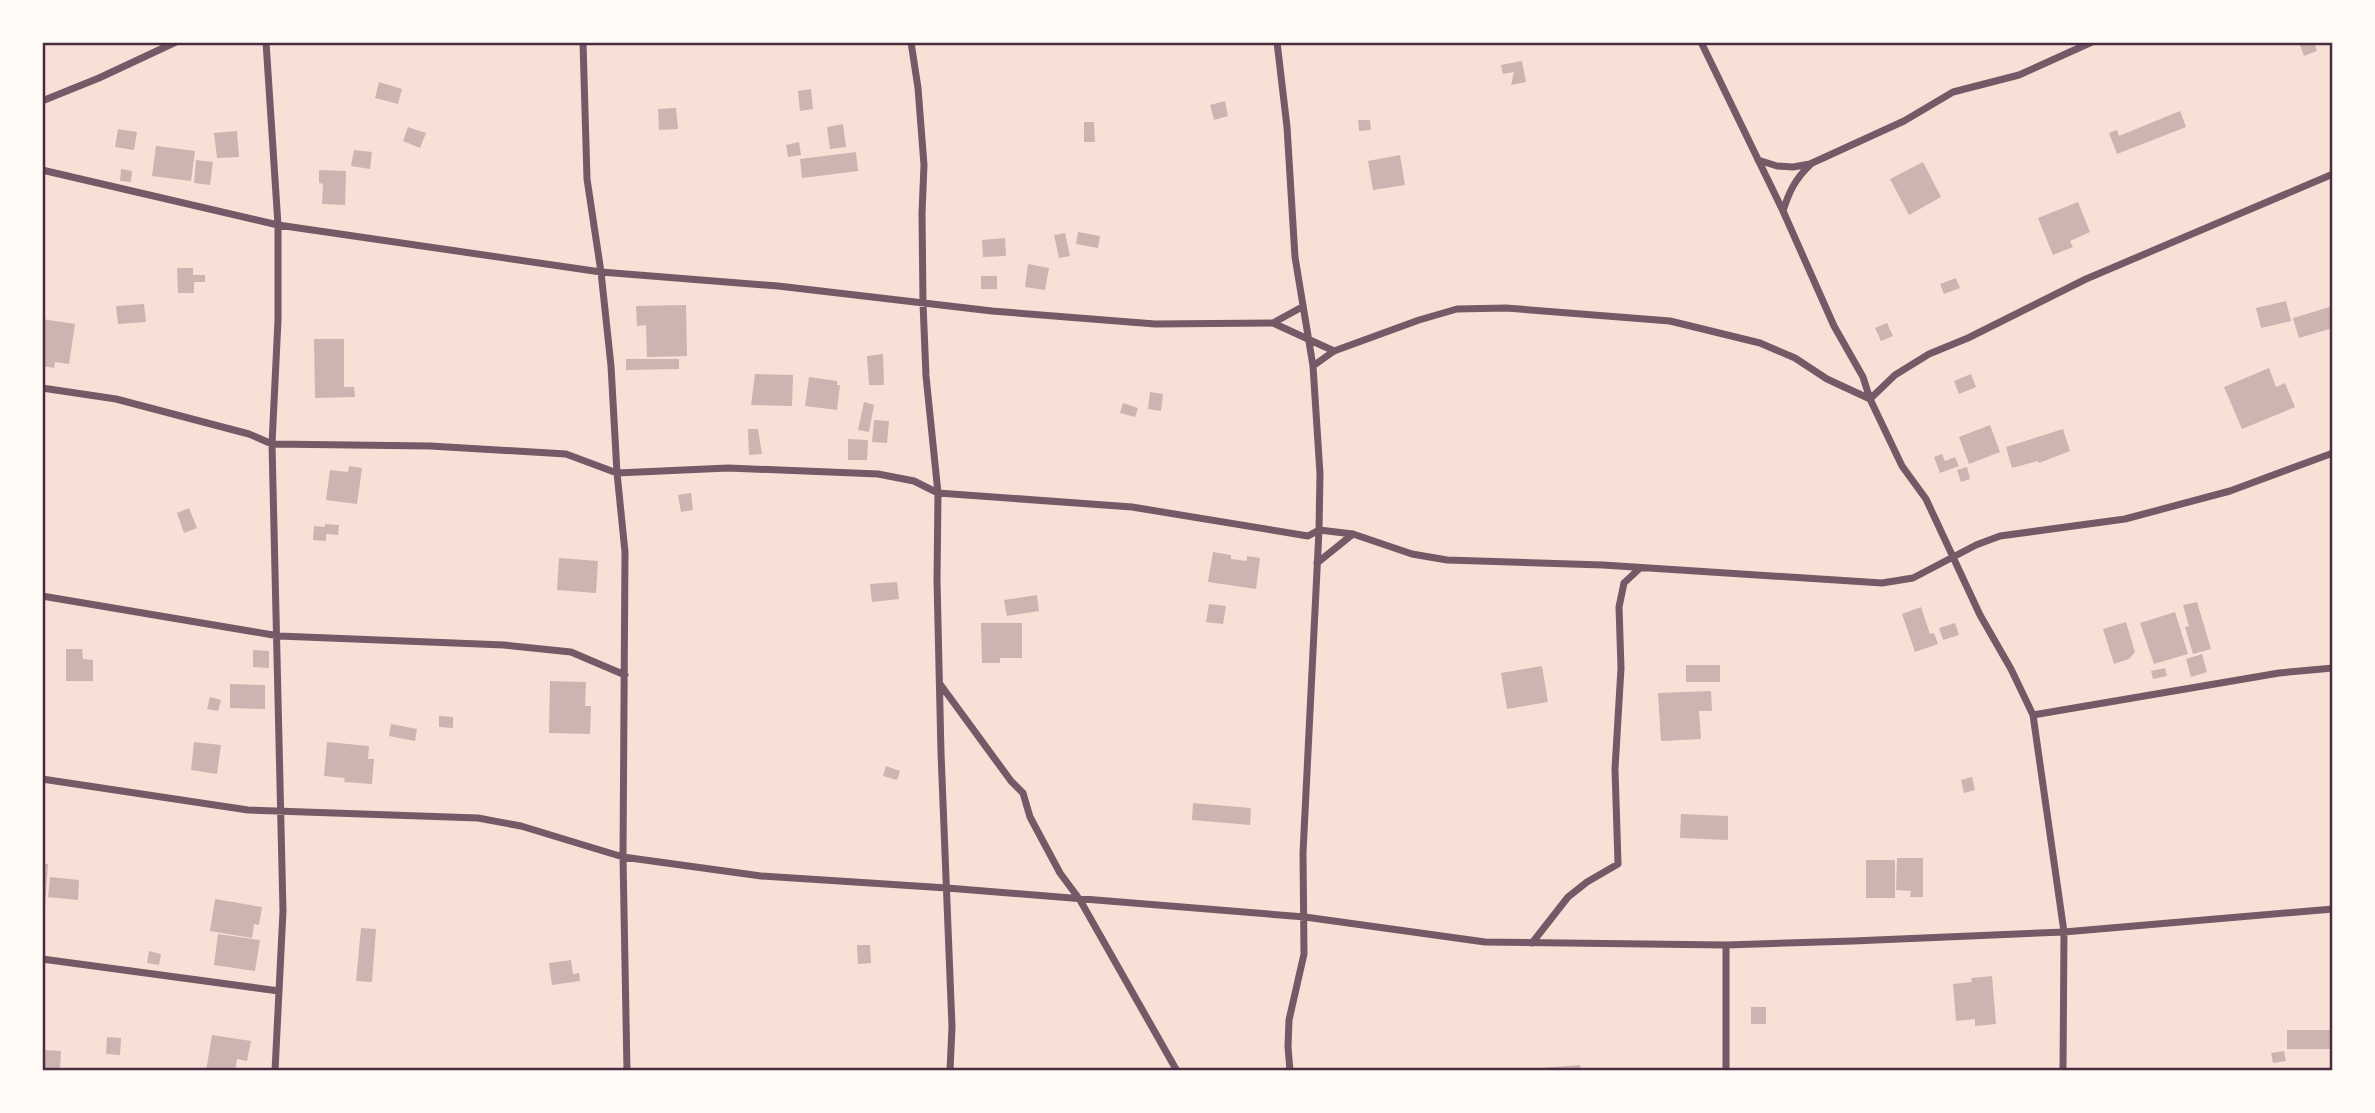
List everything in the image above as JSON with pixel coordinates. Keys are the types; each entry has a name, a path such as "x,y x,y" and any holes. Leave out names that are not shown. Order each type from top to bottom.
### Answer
{"street":[{"path":"42,101 176,42"},
{"path":"266,42 278,225 278,320 272,444 284,911 275,1071"},
{"path":"583,42 587,179 611,366 625,552 623,857 627,1071"},
{"path":"911,42 925,165 922,213 923,303 927,389 938,493 937,580 952,1027 950,1071"},
{"path":"1277,42 1287,127 1296,257 1313,366 1320,474 1303,853 1304,954 1289,1020 1290,1071"},
{"path":"1701,42 1783,211 1834,326 1863,377 1870,399 1902,466 1926,499 1980,615 2011,669 2033,715 2064,932 2063,1071"},
{"path":"1758,160 1777,166 1810,164 1904,121 1953,92 2020,75 2092,42"},
{"path":"1783,211 1797,177 1810,164"},
{"path":"42,170 278,225 601,272 778,286 992,312 1155,324 1273,323 1335,351"},
{"path":"1870,399 1895,375 1929,354 1968,338 2086,279 2333,174"},
{"path":"1273,323 1302,307"},
{"path":"1313,366 1335,351 1419,320 1457,309 1506,308 1670,321 1760,343 1795,358 1827,379 1870,399"},
{"path":"42,388 116,399 249,434 272,444 430,446 566,454 617,473 727,468 878,474 914,481 938,493 1132,507 1308,536 1319,530 1353,534 1412,554 1447,560 1499,560 1882,583 1913,579 1953,556 2000,536 2125,519 2230,491 2333,453"},
{"path":"1317,564 1353,534"},
{"path":"1532,943 1568,897 1618,864 1615,769 1621,668 1619,607 1624,583 1639,569"},
{"path":"42,596 279,636 505,645 571,652 625,675"},
{"path":"2033,715 2279,673 2333,668"},
{"path":"940,683 1023,793 1030,817 1060,873 1080,900 1177,1071"},
{"path":"42,779 248,810 478,818 521,826 623,857 761,876 1305,917 1485,942 1726,945 2064,932 2333,909"},
{"path":"1726,945 1726,1071"},
{"path":"42,959 279,991"}],"building":[{"path":"2299,42 2314,42 2317,51 2304,56"},
{"path":"1522,61 1526,82 1511,85 1514,72 1503,74 1501,65"},
{"path":"379,82 402,89 398,104 375,98"},
{"path":"811,89 813,109 800,111 798,91"},
{"path":"1225,101 1228,116 1214,120 1210,105"},
{"path":"676,108 678,129 659,130 658,109"},
{"path":"2180,111 2186,127 2117,154 2109,133 2117,130 2119,136"},
{"path":"1358,120 1370,120 1371,130 1359,131"},
{"path":"1084,122 1094,122 1095,142 1084,142"},
{"path":"843,124 846,147 830,149 827,127"},
{"path":"408,127 426,133 420,148 403,141"},
{"path":"118,129 137,132 134,150 115,147"},
{"path":"237,131 239,157 217,158 214,133"},
{"path":"799,142 801,155 788,157 786,145"},
{"path":"156,146 195,151 191,181 152,176"},
{"path":"354,150 372,152 370,169 351,166"},
{"path":"856,152 858,171 802,178 800,159"},
{"path":"1400,155 1405,185 1373,190 1368,161"},
{"path":"196,160 213,162 210,185 194,183"},
{"path":"1923,162 1941,197 1909,215 1890,179"},
{"path":"121,169 132,171 131,182 120,181"},
{"path":"319,170 346,171 345,205 322,204 323,184 319,183"},
{"path":"2078,202 2090,232 2070,241 2073,247 2053,255 2038,218"},
{"path":"1078,232 1100,236 1098,248 1076,244"},
{"path":"1065,233 1070,256 1059,258 1054,235"},
{"path":"1005,238 1006,256 983,257 982,240"},
{"path":"1028,264 1049,268 1045,290 1025,287"},
{"path":"177,268 193,268 193,275 205,275 205,282 194,282 194,293 178,293"},
{"path":"981,276 997,276 997,289 981,289"},
{"path":"1956,278 1960,288 1944,294 1940,284"},
{"path":"2286,301 2291,321 2261,328 2256,308"},
{"path":"144,304 146,322 118,324 116,306"},
{"path":"686,305 687,356 647,357 646,325 637,326 636,306"},
{"path":"2333,306 2333,328 2299,338 2293,318"},
{"path":"42,319 75,324 69,364 55,362 54,368 42,366"},
{"path":"1887,323 1893,336 1881,341 1875,328"},
{"path":"314,339 344,339 344,387 354,387 355,397 315,398"},
{"path":"883,354 884,385 869,385 867,356"},
{"path":"626,359 679,359 679,369 626,370"},
{"path":"2269,368 2276,387 2285,383 2295,407 2242,429 2224,387"},
{"path":"755,374 793,375 792,406 751,405"},
{"path":"1971,374 1976,387 1959,394 1954,381"},
{"path":"809,377 837,381 837,385 840,385 837,410 805,406"},
{"path":"1150,392 1163,394 1161,411 1148,409"},
{"path":"864,402 874,405 869,432 858,430"},
{"path":"1123,403 1138,408 1135,417 1120,413"},
{"path":"874,420 889,421 887,443 872,442"},
{"path":"1990,425 2000,452 1969,464 1959,437"},
{"path":"748,429 758,429 762,454 749,455"},
{"path":"2063,429 2070,451 2039,463 2038,461 2012,468 2006,447"},
{"path":"848,439 868,440 867,460 848,460"},
{"path":"1942,454 1945,461 1955,457 1959,466 1940,473 1934,457"},
{"path":"349,466 362,468 357,504 326,500 330,470 348,472"},
{"path":"1967,467 1970,479 1961,482 1957,470"},
{"path":"691,493 693,510 681,512 678,495"},
{"path":"189,508 197,528 184,533 177,513"},
{"path":"325,524 339,525 338,535 326,534 326,541 313,540 314,526 325,527"},
{"path":"1213,552 1231,555 1231,559 1247,561 1247,556 1260,558 1256,589 1208,582"},
{"path":"559,558 598,561 596,593 557,590"},
{"path":"897,582 899,599 872,602 870,584"},
{"path":"1037,595 1039,611 1007,616 1004,600"},
{"path":"2197,602 2211,649 2193,654 2185,627 2189,626 2183,605"},
{"path":"1209,604 1226,606 1223,624 1206,622"},
{"path":"1921,607 1930,634 1934,633 1938,644 1915,652 1902,614"},
{"path":"2175,612 2188,654 2154,664 2140,623"},
{"path":"2126,622 2135,652 2129,659 2114,664 2103,629"},
{"path":"981,623 1022,623 1022,658 1000,658 1000,663 982,663"},
{"path":"1955,623 1959,635 1943,640 1939,628"},
{"path":"66,649 82,649 83,659 93,660 93,681 66,681"},
{"path":"253,650 269,651 269,668 253,667"},
{"path":"2202,654 2207,672 2191,677 2186,659"},
{"path":"1686,665 1720,665 1720,682 1686,682"},
{"path":"1542,666 1548,702 1507,709 1501,673"},
{"path":"2165,668 2167,676 2153,679 2151,671"},
{"path":"550,681 586,682 585,706 591,706 590,734 549,733"},
{"path":"230,684 265,685 265,709 230,708"},
{"path":"1711,691 1712,711 1699,711 1701,739 1661,741 1658,693"},
{"path":"210,697 221,700 218,711 207,709"},
{"path":"439,716 453,717 453,728 439,727"},
{"path":"391,724 417,729 415,741 389,736"},
{"path":"194,742 221,745 217,774 191,770"},
{"path":"327,742 369,746 368,759 374,759 372,784 344,782 345,778 324,776"},
{"path":"886,766 900,771 897,780 883,776"},
{"path":"1972,777 1975,790 1964,793 1961,780"},
{"path":"1193,803 1251,808 1250,825 1192,820"},
{"path":"1681,814 1728,816 1728,840 1680,838"},
{"path":"1897,858 1923,858 1923,897 1910,897 1911,891 1896,890"},
{"path":"1866,860 1895,860 1895,898 1866,898"},
{"path":"42,864 48,864 44,921 42,921"},
{"path":"50,877 79,880 78,900 48,897"},
{"path":"215,899 262,907 259,925 254,924 252,938 210,931"},
{"path":"361,928 376,929 372,982 356,981"},
{"path":"218,934 260,940 255,971 214,965"},
{"path":"857,945 870,945 871,963 858,964"},
{"path":"149,951 161,954 159,965 147,963"},
{"path":"571,960 573,974 579,973 580,981 552,985 549,963"},
{"path":"1992,976 1996,1024 1975,1026 1975,1019 1956,1021 1953,984 1972,982 1971,978"},
{"path":"1751,1007 1766,1007 1766,1024 1751,1024"},
{"path":"2287,1030 2333,1030 2333,1049 2287,1049"},
{"path":"212,1035 251,1041 247,1061 237,1059 235,1071 206,1071"},
{"path":"107,1037 121,1038 120,1055 106,1054"},
{"path":"42,1050 61,1051 60,1069 42,1068"},
{"path":"2284,1051 2286,1061 2273,1063 2271,1053"},
{"path":"1580,1065 1581,1071 1542,1071 1541,1068"}]}
